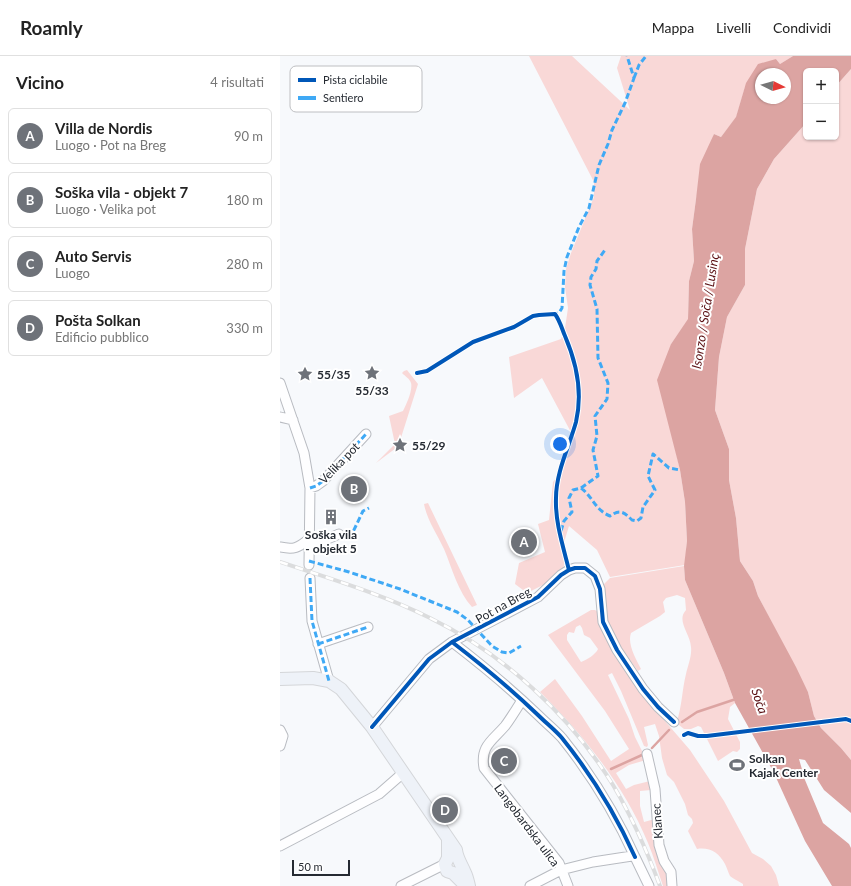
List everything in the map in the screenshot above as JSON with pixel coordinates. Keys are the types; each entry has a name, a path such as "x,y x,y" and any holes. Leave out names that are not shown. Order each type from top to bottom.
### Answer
{"main road":[{"path":"280,678 313,678 329,681 341,689 372,727 448,838 452,865 468,886"}],"street":[{"name":"Velika pot","path":"280,383 304,453 310,488 309,565"},
{"path":"280,417 293,420"},
{"name":"Velika pot","path":"310,488 316,486 323,480 366,434"},
{"path":"280,547 290,550 339,534"},
{"name":"Pot na Breg","path":"372,727 426,662 452,642 538,598 561,575 575,568 585,568 595,576 600,589 603,622 617,650 643,689 658,707 674,722"},
{"path":"310,578 312,621 329,681"},
{"path":"318,644 368,627"},
{"path":"452,642 487,669 561,738 593,782 623,831 649,886"},
{"name":"Langobardska ulica","path":"522,700 505,725 489,742 484,750 482,760 484,768 559,863 561,870"},
{"path":"280,730 283,736 280,746"},
{"name":"Klanec","path":"647,754 655,789 659,845 664,861 671,872 672,886"},
{"path":"280,846 379,794 403,774"},
{"path":"530,886 561,870 612,858 635,857"},
{"path":"401,886 427,873 452,865"},
{"path":"561,870 568,886"}],"shaded area":[{"path":"529,56 572,56 630,110 617,68 621,56 793,56 780,64 776,59 766,68 755,68 755,78 745,87 736,118 721,137 714,134 696,199 692,229 694,261 689,281 688,320 671,344 673,439 685,502 687,541 685,565 610,577 597,550 569,526 562,549 565,562 563,569 543,585 527,593 515,584 519,563 545,552 538,524 549,520 553,482 562,470 573,436 542,378 514,398 509,357 561,339 565,328 568,308 565,287 566,269 594,197 594,182"},
{"path":"851,69 851,760 821,728 814,716 808,692 758,596 753,581 740,561 736,518 729,480 729,449 715,410 719,357 727,317 745,285 745,249 757,189 774,159 803,126 803,140 839,140 839,83"},
{"path":"407,370 418,384 399,444 400,445 376,463 395,444 389,416 403,411 407,401 411,389 411,383 402,373"},
{"path":"428,503 477,605 472,607 459,587 444,549 427,516 424,504"},
{"path":"684,566 685,580 735,703 730,707 728,719 740,742 740,749 737,752 733,751 718,761 701,727 698,726 691,729 684,729 677,721 691,650 690,642 682,618 686,610 685,598 677,595 666,598 663,602 665,612 631,633 631,647 641,669 638,671 615,640 604,616 603,585 610,578"},
{"path":"591,610 598,612 604,633 652,706 690,750 724,801 752,853 763,859 771,866 776,875 779,886 743,886 743,884 730,876 725,864 717,854 706,849 697,849 688,831 693,823 692,819 688,815 685,804 674,782 667,775 655,724 644,727 648,745 647,747 644,746 612,673 608,675 629,719 635,737 646,760 629,765 616,773 626,789 634,785 650,781 651,790 640,791 640,806 644,822 655,819 669,879 668,886 663,886 650,848 638,822 615,781 602,762 572,726 540,692 555,679 582,716 611,761 629,749 605,711 548,635","holes":["580,625 584,635 590,638 598,649 591,657 581,662 567,640 567,635 569,632 574,633 576,627"]}],"water":[{"path":"793,56 851,56 851,69 839,83 839,68 803,68 803,126 774,159 757,189 745,249 745,285 727,317 719,357 715,410 729,449 729,480 736,518 740,561 753,581 758,596 808,692 814,716 821,728 851,760 851,813 824,790 805,760 799,759 805,780 823,823 849,844 851,848 851,886 832,886 805,841 773,771 735,703 685,580 684,566 687,541 685,502 680,470 657,380 671,344 688,319 689,281 694,261 692,229 700,164 714,134 721,137 736,117 746,83 755,69 755,104 791,104 791,68 755,68 758,64 776,59 780,64"}],"waterway":[{"path":"682,722 697,712 736,699"},
{"path":"652,748 669,730"},
{"path":"611,769 642,755"}],"railway":[{"path":"280,562 356,587 412,609 484,649 509,668 556,711 577,734 596,759 627,809 660,886"}],"marked path":[{"path":"552,314 559,313 562,308 564,271 567,257 579,227 589,208 599,165 634,78 627,56"},
{"path":"634,78 639,65 646,56"},
{"path":"581,488 598,476 593,450 597,436 595,416 607,399 608,383 598,358 597,309 590,285 591,277 596,269 597,261 605,250"},
{"path":"310,488 323,481 366,434"},
{"path":"561,531 564,521 572,512 569,498 573,490 581,488 597,507 610,516 622,512 632,520 637,521 641,518 643,507 655,490 648,476 653,454 669,468 680,470"},
{"path":"339,534 345,537 352,534 363,511 369,508"},
{"path":"309,561 349,572 400,589 457,612 468,620 492,646 502,652 509,653 521,646"},
{"path":"310,578 312,621 329,681"},
{"path":"318,644 368,627"}],"cycle path":[{"path":"417,373 427,371 473,342 514,327 533,316 555,314 561,325 573,357 579,389 576,422 560,469 556,498 558,525 569,570"},
{"path":"372,727 429,659 452,642 538,597 561,575 575,568 585,568 595,576 600,589 603,622 617,650 643,689 658,707 674,722"},
{"path":"452,642 528,705 562,738 602,795 620,826 635,857"},
{"path":"684,735 688,733 698,736 707,736 846,719 851,721"}],"place":[{"name":"55/33","path":"372,373"},
{"name":"55/35","path":"305,374"},
{"name":"55/29","path":"400,445"},
{"name":"Soška vila - objekt 7","path":"354,489"},
{"name":"Soška vila - objekt 5","path":"331,517"},
{"name":"Villa de Nordis","path":"524,542"},
{"name":"Auto Servis","path":"504,761"},
{"name":"Solkan Kajak Center","path":"737,765"},
{"name":"Pošta Solkan","path":"445,810"}],"water label":[{"name":"Isonzo / Soča / Lusinç","path":"705,311"},
{"name":"Soča","path":"760,701"}]}
